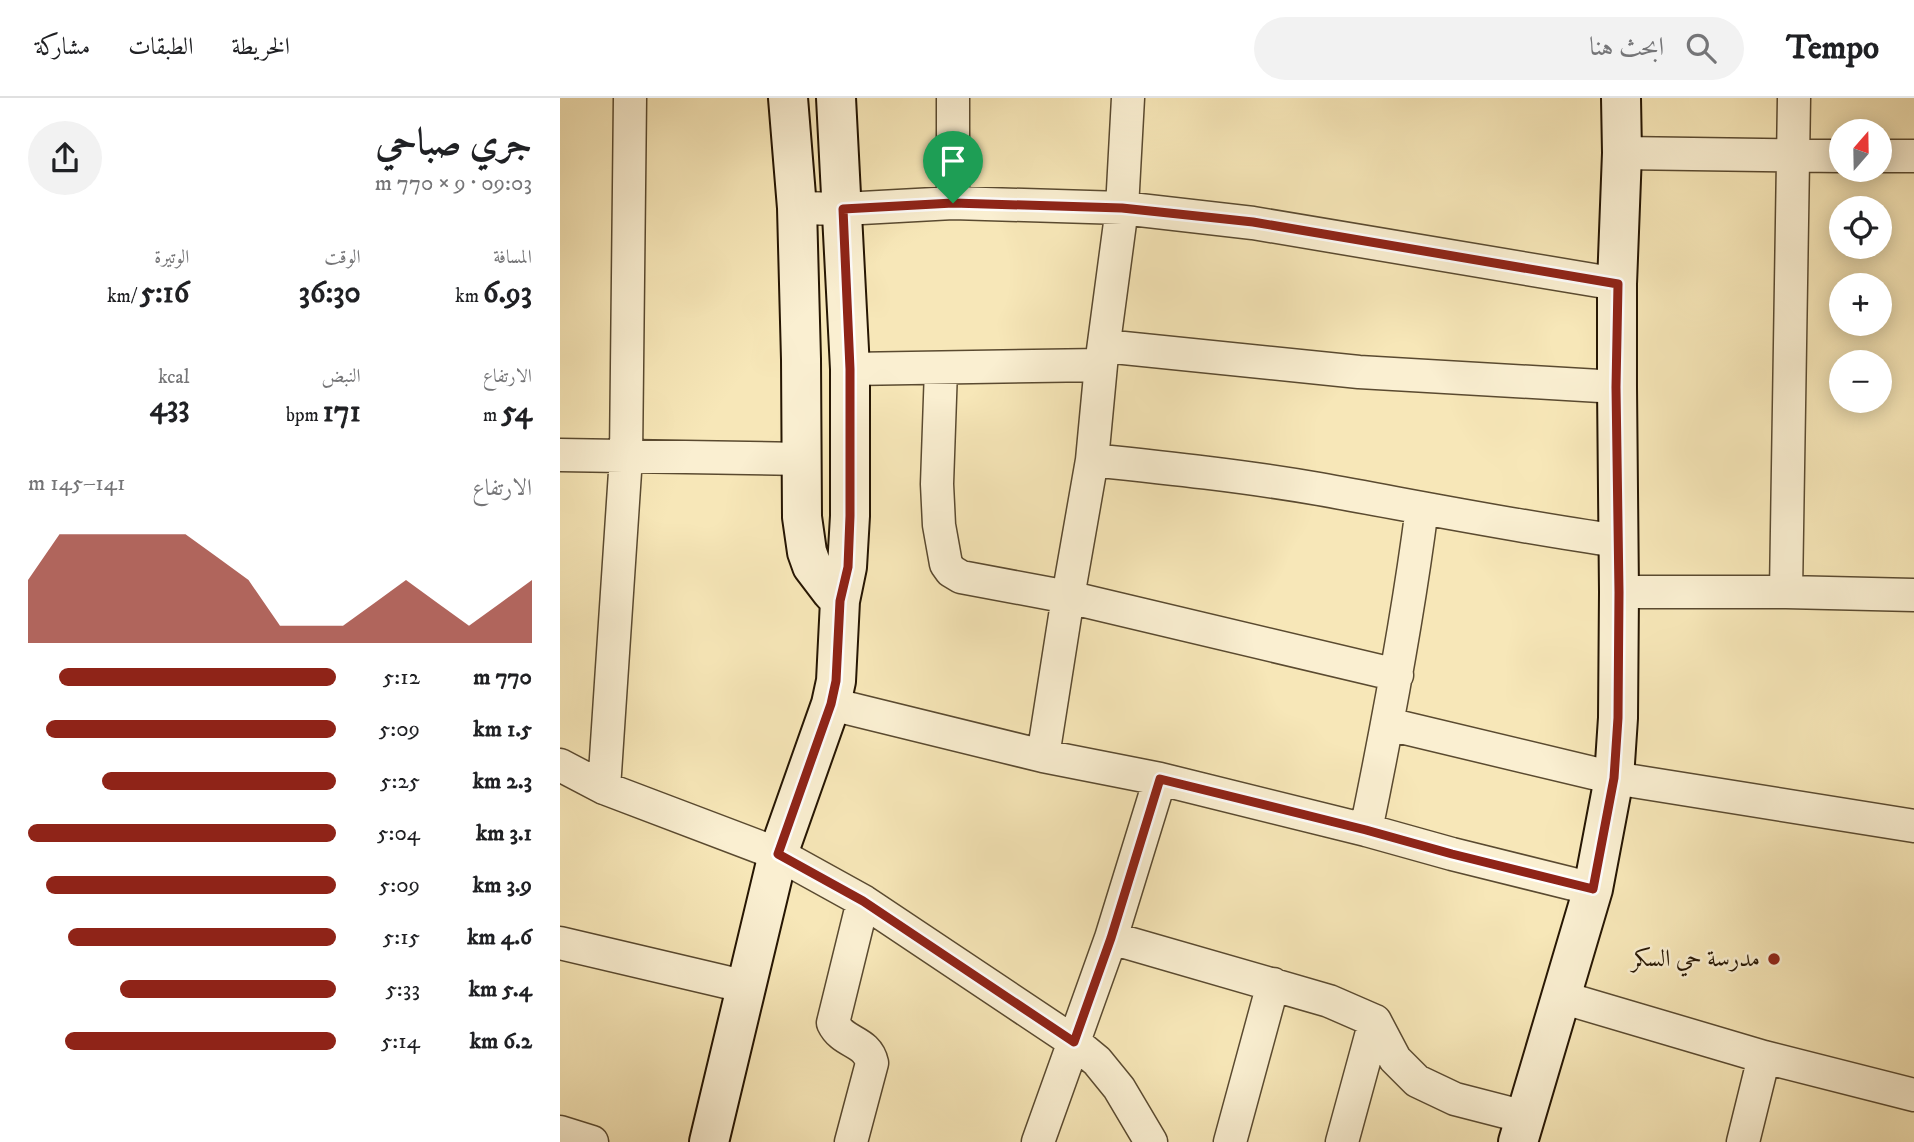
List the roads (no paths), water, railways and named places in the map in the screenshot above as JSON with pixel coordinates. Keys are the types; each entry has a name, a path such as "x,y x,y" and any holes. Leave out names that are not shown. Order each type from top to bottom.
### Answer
{"street":[{"path":"604,788 626,457 630,98"},
{"path":"788,98 797,208 802,517 812,566 840,601"},
{"path":"709,1142 778,854 831,704 836,681 840,601 848,567 850,369 836,98"},
{"path":"953,98 953,203"},
{"path":"1043,757 1092,460 1102,355 1122,208 1128,98"},
{"path":"1111,938 1329,1001 1375,1021 1395,1059 1417,1081 1522,1130 1593,889 1614,778 1618,718 1616,387 1621,98"},
{"path":"1786,592 1794,98"},
{"path":"1622,153 1829,156"},
{"path":"1892,156 1914,156"},
{"path":"797,208 843,209 953,203 1122,208 1253,222 1618,284"},
{"path":"850,369 942,369 1102,355 1616,387"},
{"path":"942,369 937,484 939,526 946,564 951,571 961,577 1068,597 1397,675"},
{"path":"560,455 802,458"},
{"path":"1092,460 1230,475 1538,530 1618,541"},
{"path":"1366,830 1397,675 1422,508"},
{"path":"1619,592 1914,595"},
{"path":"831,704 1043,757 1160,779 1593,889"},
{"path":"1388,724 1614,778 1914,826"},
{"path":"560,765 604,788 778,854 863,901 1074,1042 1097,1061 1119,1088 1151,1142"},
{"path":"1038,1142 1111,938 1160,779"},
{"path":"851,1142 872,1063 865,1048 837,1032 833,1023 863,901"},
{"path":"560,943 747,987"},
{"path":"1230,1142 1273,984"},
{"path":"1561,997 1764,1057 1914,1095"},
{"path":"1342,1142 1375,1021"},
{"path":"1743,1142 1764,1057"},
{"path":"560,1132 592,1142"}],"place":[{"name":"مدرسة حي السكر","path":"1774,959"}]}
